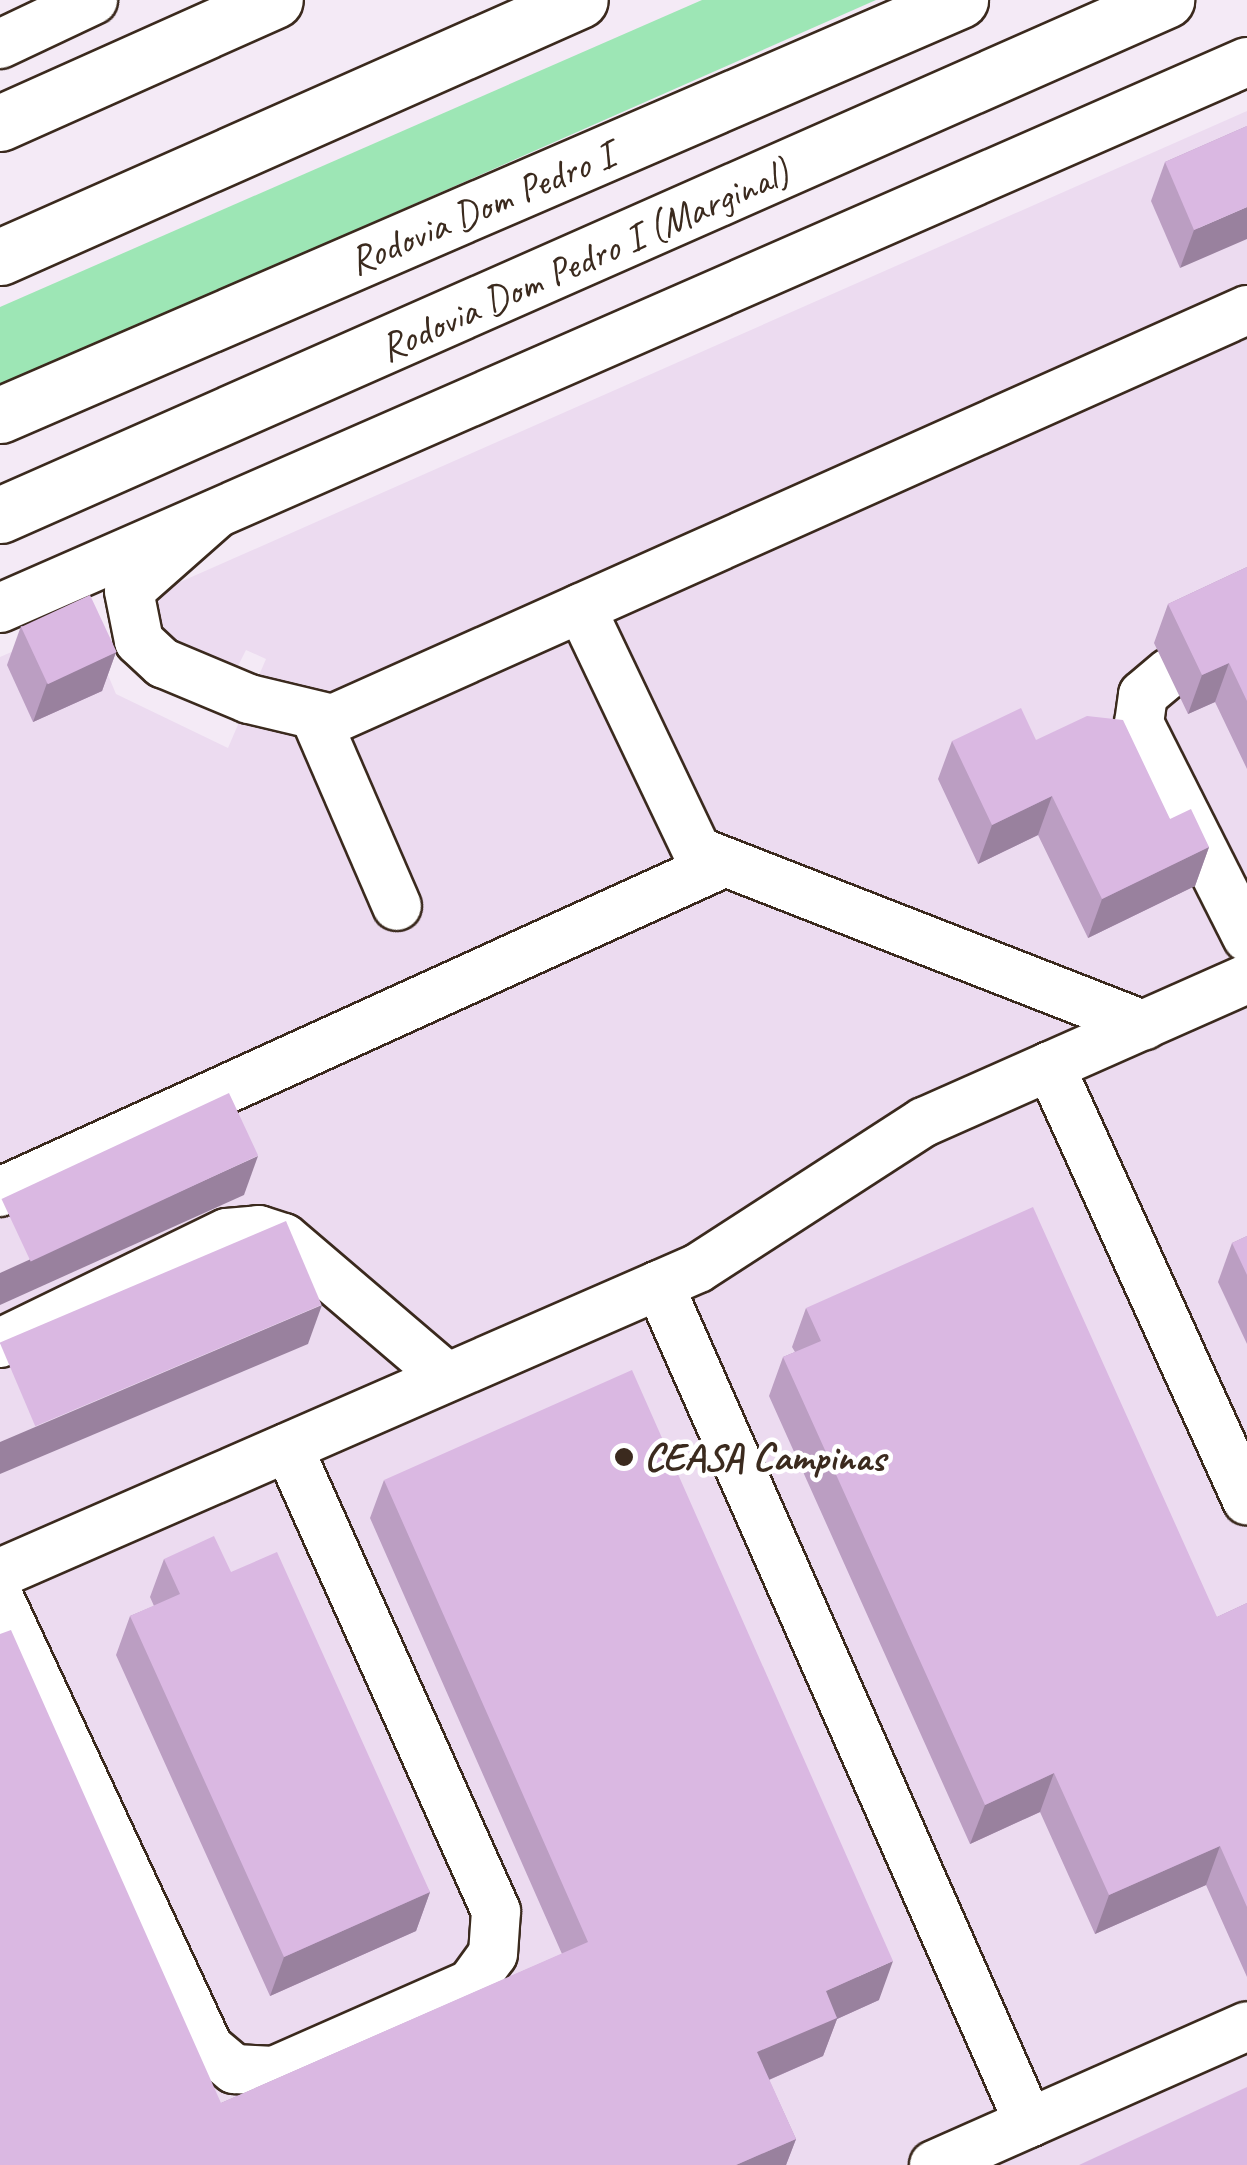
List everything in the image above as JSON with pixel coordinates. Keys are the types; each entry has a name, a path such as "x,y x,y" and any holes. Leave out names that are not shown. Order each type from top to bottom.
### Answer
{"highway":[{"path":"0,123 274,0"},
{"path":"0,257 580,0"},
{"name":"Rodovia Dom Pedro I","path":"0,415 960,0"},
{"name":"Rodovia Dom Pedro I (Marginal)","path":"0,515 1166,0"}],"street":[{"path":"0,44 93,0"},
{"path":"0,608 1247,62"},
{"path":"216,514 147,568 129,591 126,613 162,663 302,717 333,719 1247,310"},
{"path":"581,608 682,834 721,864 1144,1024"},
{"path":"1168,673 1143,695 1139,723 1247,937"},
{"path":"319,726 397,906"},
{"path":"0,1192 721,864"},
{"path":"0,1573 288,1447 443,1374 659,1285 774,1227 924,1122 1247,979"},
{"path":"1050,1066 1247,1500"},
{"path":"0,1343 227,1233 259,1230 284,1238 443,1374"},
{"path":"659,1285 1029,2123"},
{"path":"0,1600 209,2048 234,2069 274,2071 470,1984 493,1954 496,1911 288,1447"},
{"path":"934,2165 1247,2026"}],"shaded area":[{"name":"CEASA Campinas","path":"1247,111 1247,2165 0,2165 0,657 85,620 116,694 228,748 266,659 246,650 237,668 161,640 152,599 162,590"}],"green space":[{"path":"702,0 876,0 0,387 0,307"}],"building":[{"path":"1247,126 1247,207 1194,230 1165,162"},
{"path":"1247,567 1247,701 1229,663 1202,675 1168,604"},
{"path":"90,595 117,652 48,684 21,627"},
{"path":"1021,708 1036,740 1087,716 1123,720 1170,819 1191,809 1209,847 1102,899 1052,796 992,825 952,741"},
{"path":"229,1093 258,1156 31,1262 2,1199"},
{"path":"1033,1207 1217,1617 1247,1603 1247,1907 1220,1846 1109,1895 1054,1773 985,1805 783,1357 821,1341 806,1308"},
{"path":"286,1221 322,1305 35,1426 0,1342"},
{"path":"1247,1236 1247,1275 1232,1243"},
{"path":"632,1370 893,1961 826,1991 837,2018 757,2052 796,2139 736,2165 0,2165 0,1634 11,1630 221,2103 588,1942 384,1480"},
{"path":"214,1536 231,1572 277,1552 430,1892 284,1957 130,1616 180,1594 164,1559"},
{"path":"1247,2087 1247,2165 1079,2165"}],"place":[{"name":"CEASA Campinas","path":"624,1457"}]}
